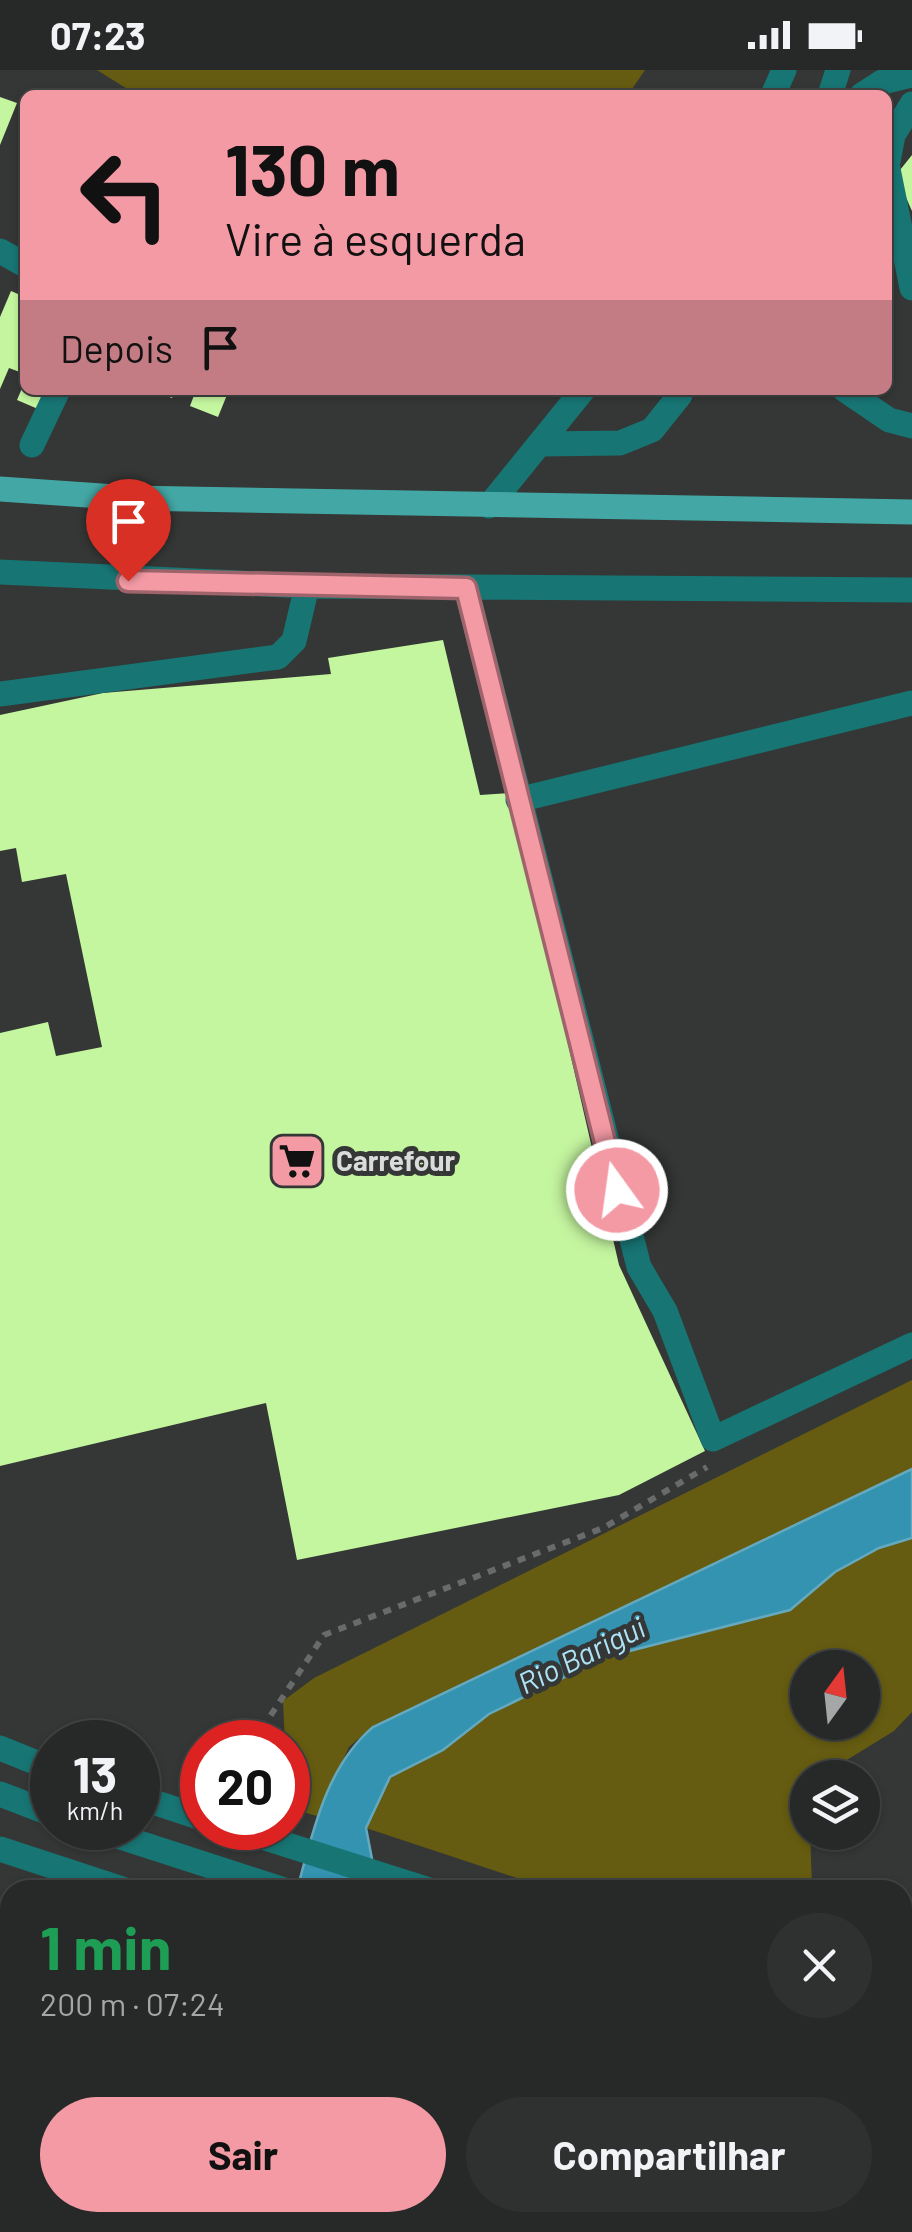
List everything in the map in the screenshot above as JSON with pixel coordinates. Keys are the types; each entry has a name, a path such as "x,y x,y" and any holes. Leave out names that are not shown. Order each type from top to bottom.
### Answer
{"main road":[{"path":"0,489 130,498 912,512"}],"street":[{"path":"870,90 882,82 912,75"},
{"path":"892,142 912,104"},
{"path":"892,214 912,288"},
{"path":"32,444 56,395"},
{"path":"490,506 576,395"},
{"path":"541,444 620,442 652,430 680,395"},
{"path":"852,395 889,420 912,426"},
{"path":"0,572 306,586 912,590"},
{"path":"0,694 278,658 294,641 306,586"},
{"path":"466,588 639,1267 665,1312 713,1439 912,1345"},
{"path":"518,800 912,702"},
{"path":"0,1748 30,1760"},
{"path":"0,1794 30,1806"},
{"path":"0,1849 95,1880"},
{"path":"160,1850 253,1880"},
{"path":"304,1850 398,1880"}],"path":[{"path":"267,1720 324,1634 603,1528 710,1465 713,1439"}],"shaded area":[{"path":"97,70 645,70 631,90 129,90"},
{"path":"912,1380 912,1469 373,1726 349,1747 317,1816 310,1814 310,1720 284,1720 283,1701 314,1678"},
{"path":"912,1538 912,1712 894,1731 880,1740 880,1650 790,1650 790,1740 879,1740 847,1760 790,1760 790,1850 811,1850 812,1880 523,1880 366,1828 390,1777 443,1750 489,1714 606,1657 790,1610 835,1572 879,1548"}],"water":[{"name":"Rio Barigui","path":"912,1469 912,1538 879,1548 835,1572 790,1610 606,1657 489,1714 443,1750 390,1777 366,1828 376,1880 300,1880 323,1801 357,1743 373,1727"}],"building":[{"path":"0,97 17,103 0,145"},
{"path":"912,155 912,211 896,175"},
{"path":"11,291 20,295 20,372 9,368 0,389 0,317"},
{"path":"20,393 52,395 45,412 17,400"},
{"path":"194,395 227,395 218,417 190,406"},
{"name":"Carrefour","path":"443,640 480,795 510,793 619,1265 705,1451 619,1495 297,1560 266,1403 0,1466 0,1033 48,1022 56,1056 102,1047 66,874 22,882 16,848 0,851 0,715 103,693 331,674 328,658"}],"place":[{"name":"Carrefour","path":"297,1161"}],"route":[{"path":"128,581 466,588 617,1190"}]}
